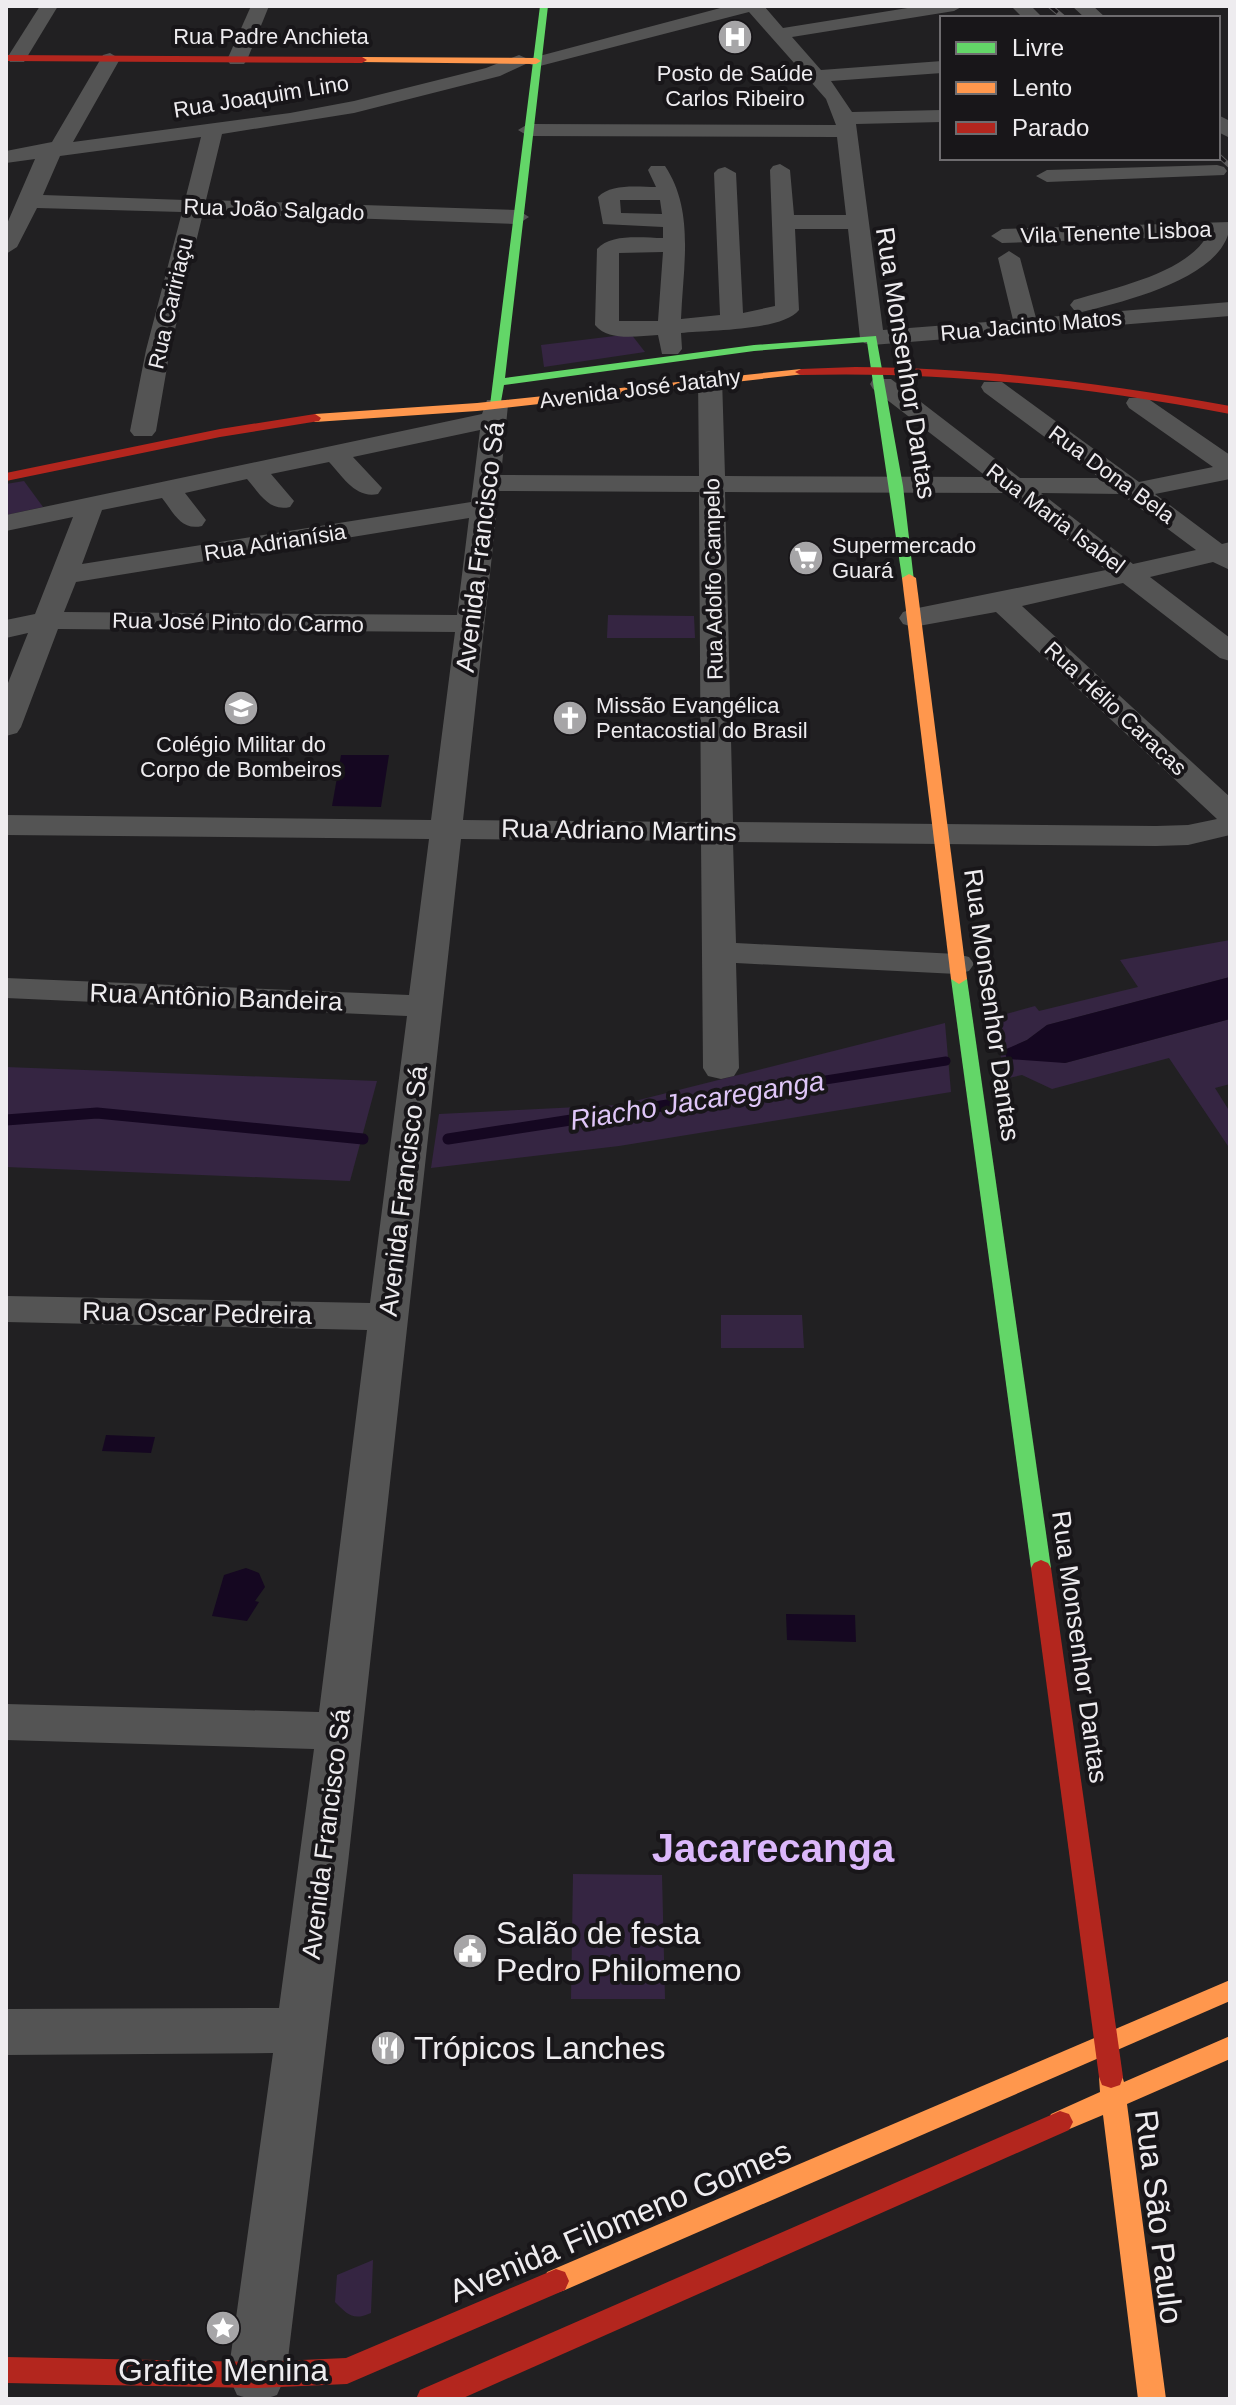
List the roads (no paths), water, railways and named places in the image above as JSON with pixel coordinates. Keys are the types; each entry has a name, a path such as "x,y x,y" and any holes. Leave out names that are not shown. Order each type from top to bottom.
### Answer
{"main road":[{"name":"Avenida Francisco Sá","path":"495,396 528,130 527,61 544,6"},
{"name":"Rua Padre Anchieta","path":"11,58 527,61"},
{"name":"Rua Jacinto Matos","path":"495,396 673,360 737,351 877,362"},
{"path":"737,351 793,358"},
{"name":"Avenida José Jatahy","path":"6,477 293,421 495,396 701,365 793,358 1067,370 1230,397"},
{"name":"Avenida José Jatahy","path":"6,458 210,419 327,405 495,396 877,362 1054,381 1230,410"},
{"name":"Rua Monsenhor Dantas","path":"877,362 897,486 957,964 1107,2044"},
{"path":"210,419 239,411"},
{"name":"Avenida Filomeno Gomes","path":"6,2370 256,2387 347,2371 1230,1990"},
{"name":"Rua São Paulo","path":"1107,2044 1152,2399"},
{"path":"430,2399 1230,2047"}],"street":[{"path":"11,58 49,6"},
{"path":"237,60 260,6"},
{"name":"Rua Joaquim Lino","path":"6,157 290,119 381,101 527,61 752,6"},
{"name":"Rua Monsenhor Dantas","path":"752,6 835,97 846,125 856,222 877,362"},
{"path":"779,34 954,6"},
{"path":"796,54 823,50"},
{"path":"817,76 939,58"},
{"path":"6,247 30,201 47,156 60,146 110,59"},
{"path":"269,101 290,119"},
{"path":"528,130 846,125 940,116"},
{"name":"Rua Caririaçu","path":"143,431 158,350 213,130"},
{"path":"658,170 670,193 673,235 668,342 673,360"},
{"path":"780,170 784,224 787,310 771,317 732,322 621,330 607,325 606,252 612,246 673,235 784,224 856,222"},
{"path":"1047,176 1216,171"},
{"path":"725,173 732,322"},
{"path":"670,193 611,195 609,216 673,235"},
{"name":"Rua João Salgado","path":"30,201 518,217"},
{"path":"1027,324 1179,271 1210,250 1226,229"},
{"name":"Vila Tenente Lisboa","path":"1027,324 1006,247 1226,229"},
{"name":"Rua Jacinto Matos","path":"877,362 1027,324 1230,309"},
{"name":"Rua Maria Isabel","path":"877,362 1013,486 1230,652"},
{"name":"Rua Adolfo Campelo","path":"710,378 721,1068"},
{"name":"Rua Dona Bela","path":"993,387 1226,555"},
{"name":"Avenida José Jatahy","path":"6,523 335,453 495,396"},
{"name":"Avenida Francisco Sá","path":"256,2387 487,496 495,396"},
{"path":"1138,403 1230,469"},
{"path":"335,453 369,488"},
{"name":"Rua Adrianísia","path":"65,575 487,496 711,485 1131,489 1230,469"},
{"path":"253,470 281,501"},
{"path":"168,488 193,520"},
{"path":"6,727 91,505"},
{"path":"913,618 1226,555"},
{"name":"Rua Hélio Caracas","path":"1002,602 1230,814"},
{"name":"Rua José Pinto do Carmo","path":"6,629 47,620 471,624"},
{"name":"Rua Adriano Martins","path":"6,825 1188,835 1230,825"},
{"path":"721,952 957,964"},
{"name":"Rua Antônio Bandeira","path":"6,988 425,1006"},
{"name":"Rua Oscar Pedreira","path":"6,1309 388,1317"},
{"path":"6,1722 338,1731"},
{"path":"6,2032 301,2030"}],"waterway":[{"name":"Riacho Jacareganga","path":"661,1106 946,1061"},
{"name":"Riacho Jacareganga","path":"448,1139 674,1104"},
{"name":"Riacho Jacareganga","path":"6,1120 97,1113 363,1139"}],"railway":[{"path":"1050,6 1062,16"},
{"path":"1220,157 1230,166"}],"place":[{"name":"Posto de Saúde Carlos Ribeiro","path":"735,37"},
{"name":"Supermercado Guará","path":"806,558"},
{"name":"Colégio Militar do Corpo de Bombeiros","path":"241,708"},
{"name":"Missão Evangélica Pentacostial do Brasil","path":"570,718"},
{"name":"Salão de festa Pedro Philomeno","path":"470,1951"},
{"name":"Trópicos Lanches","path":"388,2048"},
{"name":"Grafite Menina","path":"223,2328"}],"district":[{"name":"Jacarecanga","path":"773,1848"}]}
